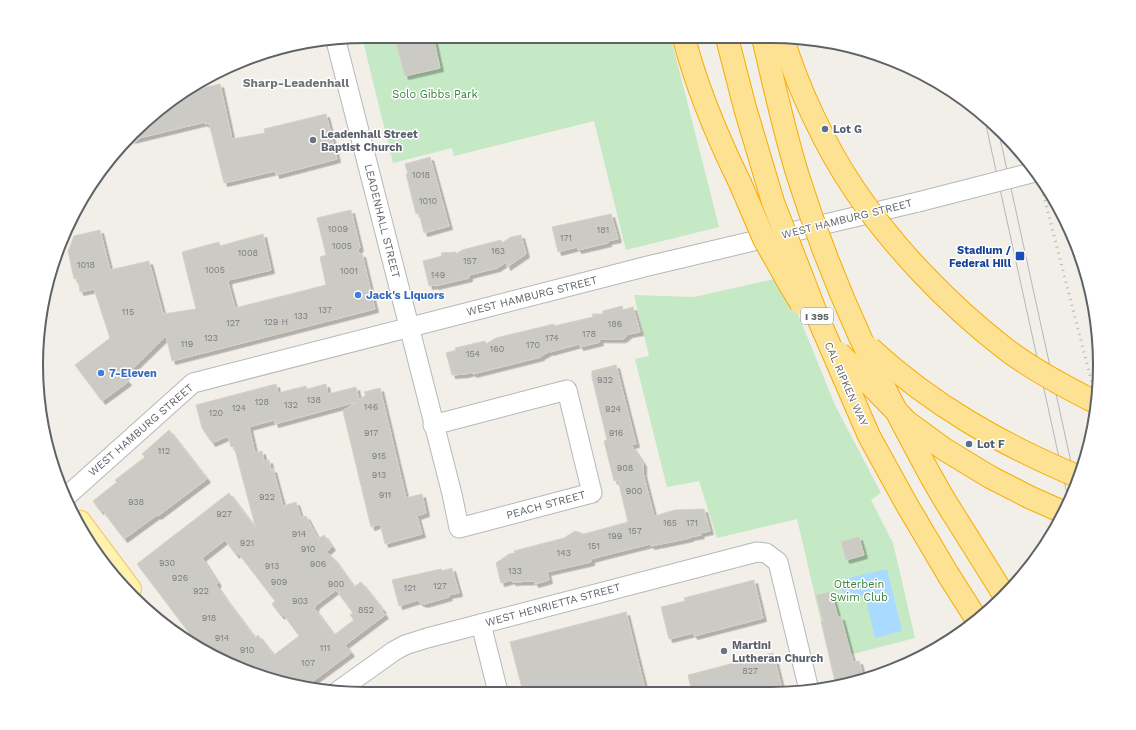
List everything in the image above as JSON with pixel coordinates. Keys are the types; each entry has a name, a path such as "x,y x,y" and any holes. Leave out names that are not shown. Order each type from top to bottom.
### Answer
{"highway":[{"path":"686,43 702,96 720,141 764,239 790,285 824,336 848,364 907,422 944,449 990,477 1058,510"},
{"name":"CAL RIPKEN WAY","path":"728,43 744,108 773,202 818,318 869,436 907,505 974,615"},
{"name":"I 395","path":"764,43 790,151 844,301 886,391 918,453 943,497 1001,591"},
{"path":"785,44 807,101 837,160 854,189 906,256 965,315 1004,348 1034,368 1091,400"},
{"path":"740,183 771,233 807,283 848,327 890,367 930,398 969,423 1008,445 1074,475"}],"street":[{"name":"LEADENHALL STREET","path":"337,45 433,425"},
{"name":"WEST HAMBURG STREET","path":"70,493 192,383 648,266 918,202 1029,173"},
{"name":"PEACH STREET","path":"567,390 592,493 459,528 452,494 433,425 567,390"},
{"name":"WEST HENRIETTA STREET","path":"345,686 394,651 405,645 757,552 766,553 778,562 809,684"},
{"path":"481,624 497,687"}],"green space":[{"name":"Solo Gibbs Park","path":"363,43 672,43 719,227 626,250 594,121 454,156 452,148 393,163"},
{"name":"Otterbein Swim Club","path":"783,277 835,405 881,493 871,500 893,543 915,638 830,660 797,519 717,538 699,481 667,487 635,359 649,356 634,295 694,297"}],"water":[{"path":"887,569 902,631 875,638 865,596 845,601 840,580"}],"building":[{"path":"396,43 435,43 440,68 405,76"},
{"path":"220,84 232,139 265,133 264,129 326,114 337,159 276,175 275,171 224,183 209,123 205,124 205,122 135,139 169,110 200,89"},
{"path":"430,157 449,226 424,233 419,213 416,214 405,164"},
{"path":"351,210 360,248 358,249 359,254 362,254 375,309 172,361 166,336 124,377 128,382 102,401 75,365 110,338 94,289 80,292 78,278 74,279 68,251 74,236 100,230 110,270 149,261 163,314 196,309 182,252 219,242 220,246 263,234 271,270 229,280 228,282 235,308 326,285 320,257 326,255 317,218"},
{"path":"611,214 618,239 608,241 608,243 578,250 577,247 558,252 552,227"},
{"path":"521,235 526,254 507,267 506,262 497,268 469,275 469,278 429,286 423,261 442,256 441,253 456,252 456,254 462,250 501,240 502,243 511,237"},
{"path":"622,306 623,310 633,307 640,332 629,334 623,339 599,339 600,342 580,347 579,344 550,351 541,357 473,374 473,372 452,375 446,353 456,350 455,348 485,341 486,344 496,338 554,324 554,326 593,317 592,314 603,314 603,311"},
{"path":"616,365 636,444 631,445 643,463 643,473 654,516 675,510 704,509 710,531 700,533 701,535 690,538 651,546 650,544 610,554 591,559 591,562 547,572 549,580 535,584 534,581 512,582 512,580 501,583 496,563 509,554 515,553 514,551 564,538 575,531 584,534 628,522 618,480 614,481 604,441 607,440 592,377 592,371"},
{"path":"276,384 278,393 306,386 307,389 326,384 328,394 356,387 359,400 366,395 364,392 380,388 406,498 422,494 426,513 417,516 422,534 385,544 380,524 371,527 343,411 356,402 275,424 274,420 249,427 255,453 262,451 264,461 269,460 271,470 273,469 283,506 296,502 301,518 306,516 318,539 324,535 332,547 326,552 333,558 354,587 361,582 383,610 381,610 385,615 345,645 351,653 311,682 261,670 223,654 192,637 137,564 229,493 256,529 234,446 231,447 228,436 212,443 202,428 196,405","holes":["225,540 236,555 238,553 275,601 272,604 281,616 283,614 299,636 274,655 258,635 255,638 225,598 216,585 218,583 202,558","336,590 353,613 350,615 354,620 334,635 314,608"]},
{"path":"169,430 207,479 158,516 157,515 124,539 102,510 100,511 93,501 117,482 115,480 145,457 142,454"},
{"path":"859,537 864,555 846,560 841,542"},
{"path":"452,568 459,593 448,595 449,597 424,604 418,600 399,606 392,580"},
{"path":"754,580 763,618 694,636 693,633 669,639 661,607 685,601 684,598"},
{"path":"831,592 838,617 841,617 853,662 859,661 862,674 835,681 821,621 823,621 816,595"},
{"path":"626,612 645,687 522,687 510,642"},
{"path":"773,653 781,687 691,687 688,675"}],"tram line":[{"path":"986,126 1066,492"},
{"path":"1000,138 1074,474"}],"railway":[{"path":"1043,193 1092,384"}],"place":[{"name":"Lot G","path":"825,129"},
{"name":"Leadenhall Street Baptist Church","path":"313,140"},
{"name":"Stadium / Federal Hill","path":"1020,256"},
{"name":"Jack's Liquors","path":"358,295"},
{"name":"7-Eleven","path":"101,373"},
{"name":"Lot F","path":"969,444"},
{"name":"Martini Lutheran Church","path":"724,651"}],"district":[{"name":"Sharp-Leadenhall","path":"296,83"}]}
